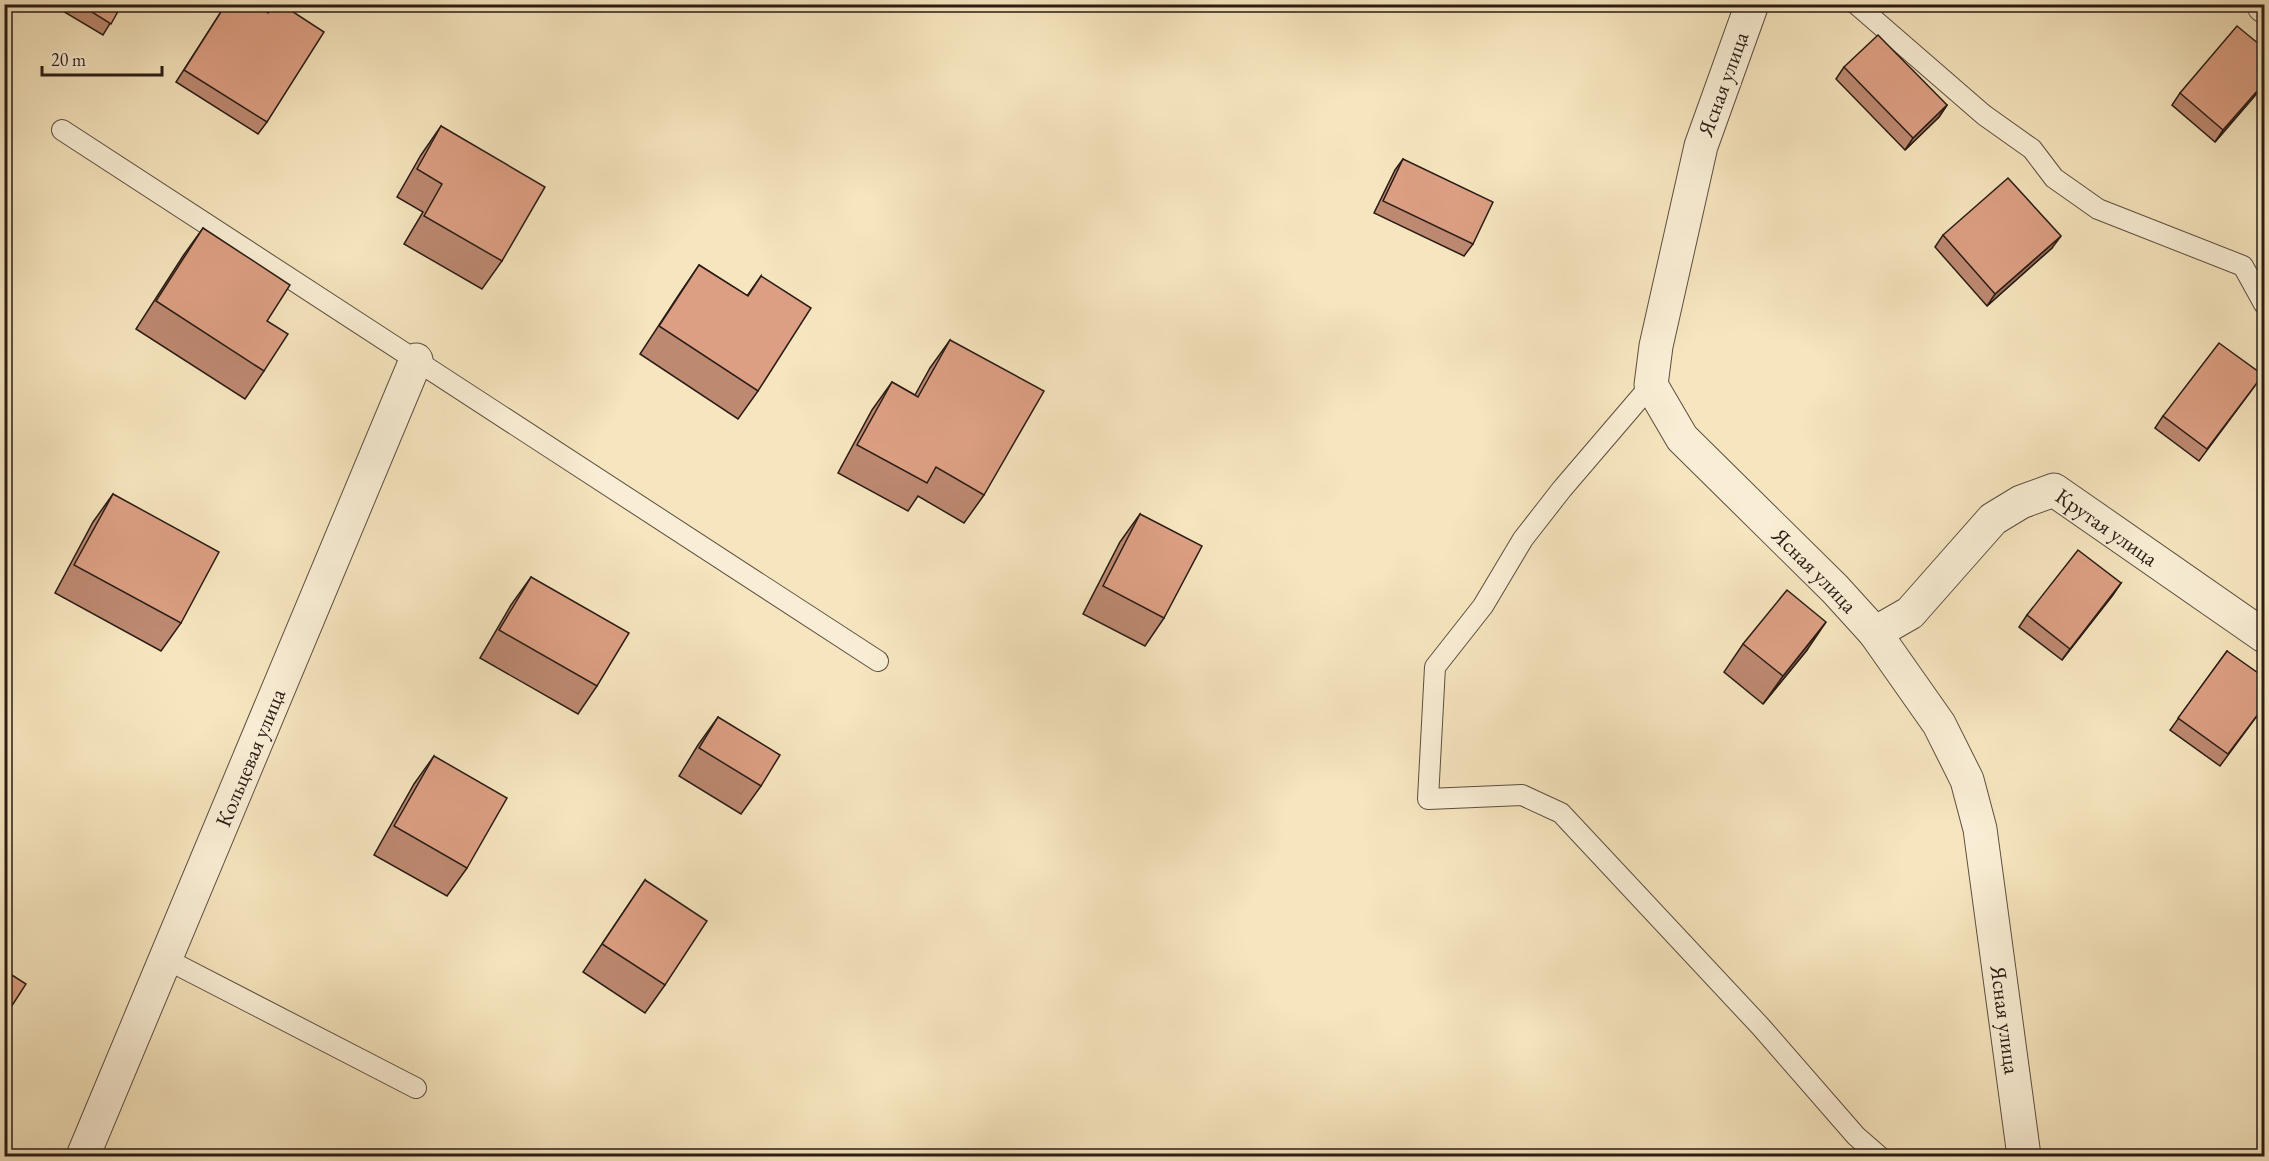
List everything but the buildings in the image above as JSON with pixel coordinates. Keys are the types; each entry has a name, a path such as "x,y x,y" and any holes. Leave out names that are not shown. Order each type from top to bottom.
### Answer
{"street":[{"name":"Ясная улица","path":"1752,4 1701,146 1656,346 1651,385 1682,438 1835,589 1875,633 1939,724 1967,780 1980,829 2024,1156"},
{"name":"Кольцевая улица","path":"83,1156 416,360"},
{"name":"Крутая улица","path":"1875,633 1910,613 1993,519 2021,502 2054,490 2265,636"}],"lane":[{"path":"1856,4 1984,115 2032,149 2054,178 2098,209 2243,266 2265,304"},
{"path":"62,130 878,661"},
{"path":"1651,385 1562,489 1523,539 1483,606 1435,667 1428,799 1522,795 1561,813 1761,1027 1856,1136 1879,1156"},
{"path":"164,958 416,1088"}]}
